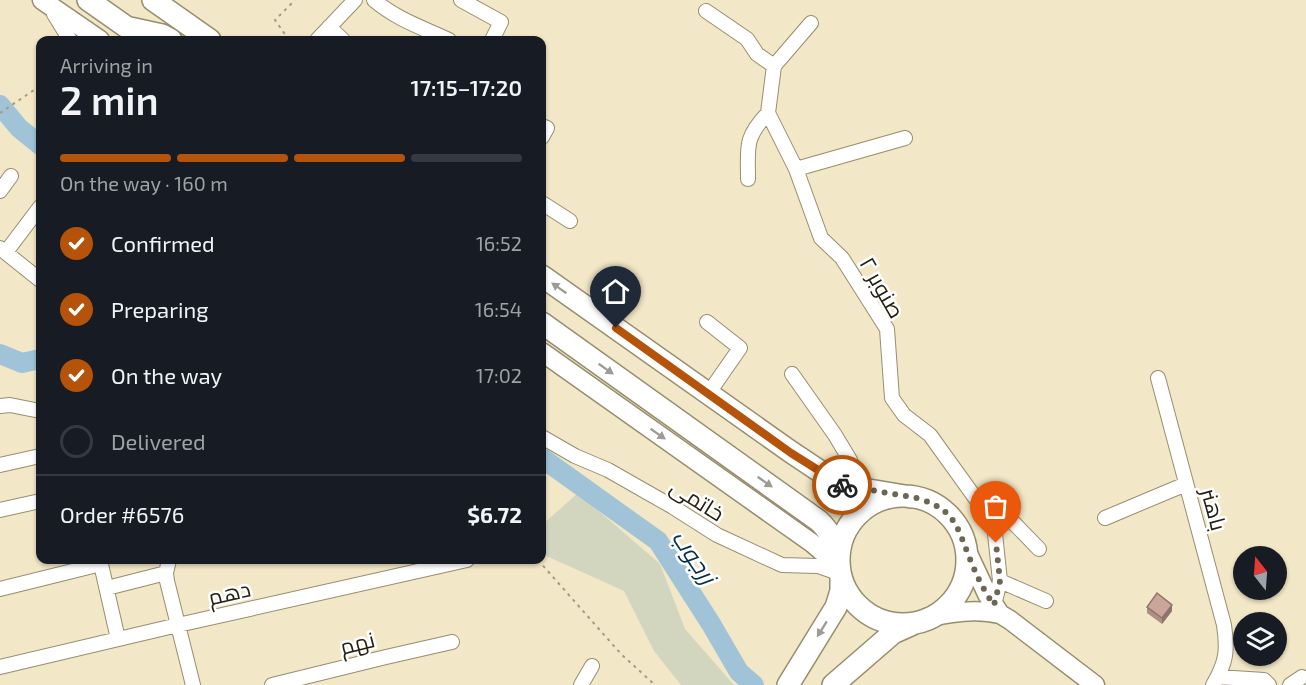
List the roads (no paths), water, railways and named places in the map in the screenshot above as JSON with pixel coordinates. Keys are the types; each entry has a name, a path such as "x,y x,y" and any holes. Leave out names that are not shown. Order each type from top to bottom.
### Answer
{"highway":[{"path":"88,0 139,36"},
{"path":"163,3 205,36"},
{"path":"126,27 164,36"},
{"path":"546,279 833,481 851,487 929,502 946,513 958,528 965,547 966,569 959,589 946,606 937,613 893,633 833,685"},
{"path":"546,326 819,521 833,540 845,587 861,608 885,621 897,623 925,619"},
{"path":"788,685 842,591 839,558 847,529 867,507 878,501 897,496 911,497"}],"main road":[{"path":"49,3 94,36"},
{"path":"546,355 812,543 825,554 841,574"},
{"path":"965,547 978,577 1001,613 1095,685"},
{"path":"925,619 966,612 1001,613"}],"street":[{"path":"321,36 355,0"},
{"path":"374,0 400,19 439,36"},
{"path":"461,0 501,22 494,36"},
{"path":"49,3 68,36"},
{"path":"706,11 747,39 757,54 774,66"},
{"path":"748,179 748,143 756,126 768,113 774,66 811,23"},
{"path":"329,27 339,36"},
{"name":"صنوبر ۲","path":"768,113 796,169 822,238 842,258 887,329 892,398 904,415 930,435 994,524 1001,613"},
{"path":"796,169 905,138"},
{"path":"0,191 11,176"},
{"path":"546,206 570,221"},
{"path":"36,212 3,250 36,273"},
{"path":"707,322 740,348 708,394"},
{"path":"792,374 850,460 851,487"},
{"name":"باهنر","path":"1158,378 1224,625 1227,645 1222,670 1215,681"},
{"path":"0,406 10,405 36,410"},
{"name":"خاتمی","path":"546,439 575,456 608,470 717,535 782,565 818,566 841,574"},
{"path":"0,465 36,457"},
{"path":"1104,518 1186,484"},
{"path":"0,510 36,502"},
{"path":"994,524 1006,514 1039,549"},
{"path":"0,589 93,564"},
{"path":"101,564 118,639"},
{"name":"دهم","path":"0,667 449,564"},
{"path":"107,588 167,566 178,625 193,685"},
{"path":"1000,581 1046,601"},
{"name":"نهم","path":"272,685 452,642"},
{"path":"580,685 592,666"},
{"path":"1290,685 1302,677"},
{"path":"1215,681 1264,680 1269,685"}],"waterway":[{"name":"زرجوب","path":"0,105 19,128 36,142"},
{"path":"0,354 22,363 36,360"},
{"name":"زرجوب","path":"546,461 658,541 739,672 754,685"}]}
